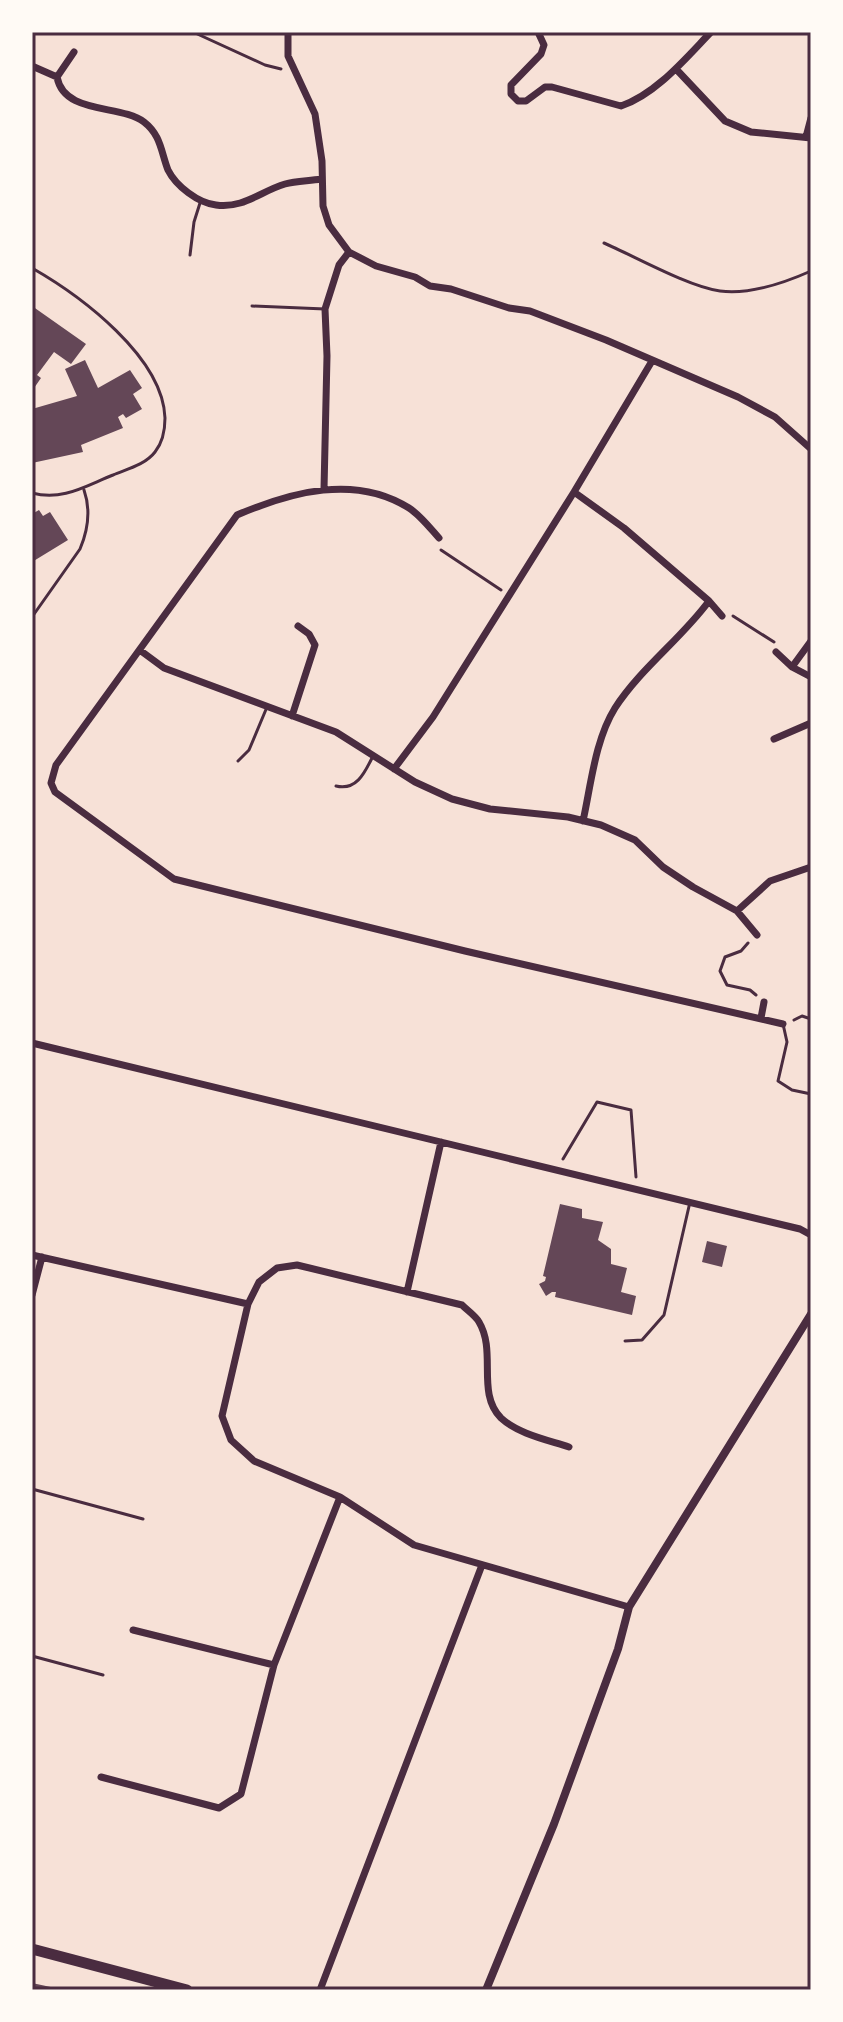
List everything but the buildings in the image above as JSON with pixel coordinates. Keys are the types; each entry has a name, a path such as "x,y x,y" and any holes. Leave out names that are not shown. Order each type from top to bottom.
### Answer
{"highway":[{"path":"32,1949 187,1990"}],"street":[{"path":"288,32 288,56 315,114 322,161 323,206 329,225 349,252 430,286 530,311 738,397 775,417 811,449"},
{"path":"538,32 544,45 541,54 511,85 511,94 518,101 526,101 545,87 552,87 621,106 632,103 676,69 711,32"},
{"path":"74,52 57,77 58,83 75,100 93,108 133,115 147,124 160,139 169,173 192,196 216,205 249,202 283,184 321,179"},
{"path":"32,66 57,77"},
{"path":"676,69 725,121 751,132 808,138 811,118"},
{"path":"324,489 325,309 339,265 349,252"},
{"path":"394,769 433,717 652,361"},
{"path":"439,538 412,509 385,495 324,489 268,502 237,515 56,765 51,783 55,792 174,879 465,951 783,1024"},
{"path":"574,492 624,528 709,601 722,616"},
{"path":"583,821 598,752 615,709 662,650 709,601"},
{"path":"292,716 315,645 309,634 298,626"},
{"path":"792,667 811,641"},
{"path":"141,651 164,668 336,732 394,769 452,799 490,809 601,825 635,840 663,867 737,911 757,935"},
{"path":"776,652 792,667 811,677"},
{"path":"774,739 811,723"},
{"path":"737,911 770,881 811,867"},
{"path":"761,1018 764,1002"},
{"path":"32,1043 800,1229 811,1235"},
{"path":"407,1292 441,1142"},
{"path":"32,1255 248,1304"},
{"path":"32,1295 42,1257"},
{"path":"569,1447 528,1433 501,1418 489,1400 487,1348 479,1322 462,1305 297,1265 277,1268 259,1282 248,1304 222,1416 231,1440 254,1461 340,1497 414,1545 629,1607"},
{"path":"486,1990 554,1824 618,1649 629,1607 811,1314"},
{"path":"101,1777 219,1808 241,1794 274,1665 340,1497"},
{"path":"320,1990 482,1565"},
{"path":"133,1630 274,1665"}],"lane":[{"path":"190,255 194,222 201,199"},
{"path":"604,243 700,285 722,291 781,283 811,271"},
{"path":"32,268 81,299 142,359 160,391 164,408 162,440 156,451 138,465 83,490 57,496 32,493"},
{"path":"252,306 325,309"},
{"path":"32,617 85,538 88,513 83,490"},
{"path":"238,761 249,750 267,707"},
{"path":"336,786 345,788 353,785 362,777 373,756"},
{"path":"783,1024 787,1042 778,1081 792,1090 811,1094"},
{"path":"625,1341 642,1340 664,1315 690,1202"}],"path":[{"path":"193,32 265,65 297,71"},
{"path":"439,538 435,546 507,595"},
{"path":"722,616 728,614 780,646 776,652"},
{"path":"757,935 741,951 725,957 720,971 727,985 750,990 764,1002"},
{"path":"783,1024 802,1016 811,1019"},
{"path":"556,1170 597,1102 631,1110 636,1189"},
{"path":"32,1489 143,1519"},
{"path":"32,1656 103,1675"}]}
